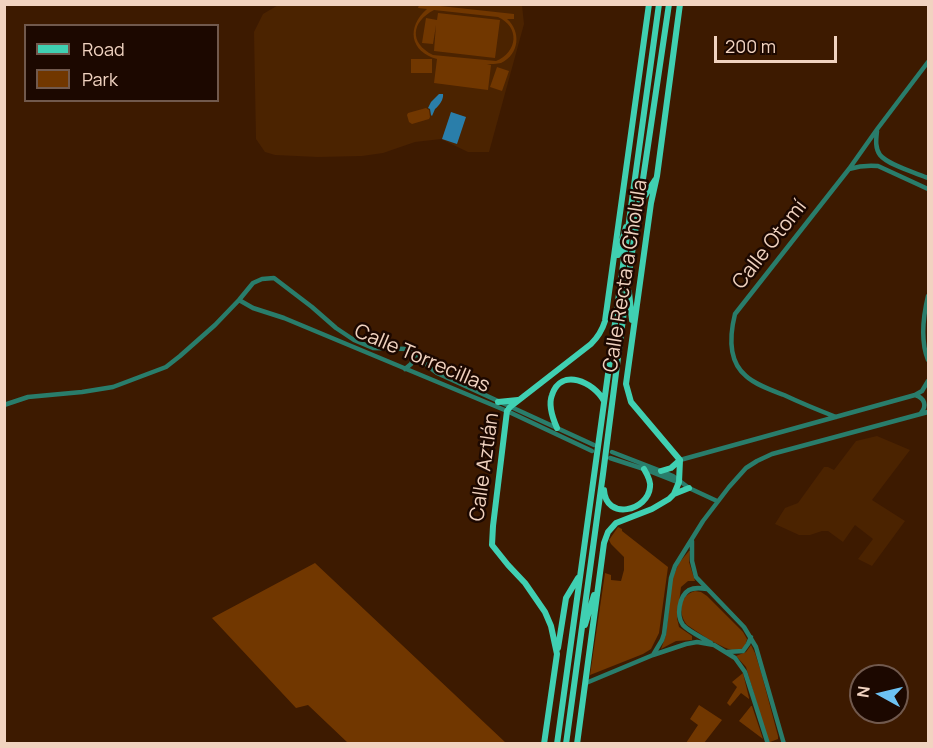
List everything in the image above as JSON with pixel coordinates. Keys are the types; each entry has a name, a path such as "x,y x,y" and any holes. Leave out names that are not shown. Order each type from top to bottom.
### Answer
{"main road":[{"name":"Calle Aztlán","path":"544,744 557,654 551,626 545,612 525,583 492,545 508,409 591,344 605,321 650,4"},
{"name":"Calle Recta a Cholula","path":"557,744 659,4"},
{"name":"Calle Recta a Cholula","path":"566,744 628,280 669,4"},
{"name":"Calle Recta a Cholula","path":"680,4 626,384 631,402 680,460"},
{"path":"642,58 654,43"},
{"path":"633,122 638,162"},
{"path":"639,206 657,176"},
{"path":"612,272 632,209"},
{"path":"628,280 633,333"},
{"path":"557,428 553,418 551,396 556,387 565,381 587,383 595,389 604,402"},
{"path":"498,402 519,400"},
{"path":"661,471 670,468 680,460"},
{"path":"577,744 604,543 608,532 616,523 669,500 679,482 680,460"},
{"path":"603,474 604,497 608,503 616,508 628,509 644,500 650,490 650,483 644,469"},
{"path":"674,494 688,488"},
{"path":"557,654 566,598 580,575"},
{"path":"580,643 600,578"}],"street":[{"name":"Calle Otomí","path":"836,417 759,385 745,375 735,359 731,337 735,314 849,170 928,62"},
{"path":"878,128 876,141 882,157 928,178"},
{"path":"849,170 858,166 878,166 928,189"},
{"name":"Calle Torrecillas","path":"592,451 508,409 498,402 437,373 416,353 408,349 373,348 354,340 274,278 252,283 239,300 253,308 284,318 405,369 508,409 557,428 594,445"},
{"path":"928,296 924,313 923,336 928,360"},
{"path":"4,405 28,398 113,387 166,366 194,344 239,300"},
{"path":"386,360 385,355 389,348"},
{"path":"405,369 411,364 416,353"},
{"path":"680,460 915,395 922,391 928,381"},
{"path":"915,395 923,400 925,405 921,413"},
{"path":"653,655 664,634 671,578 675,566 717,501 746,468 772,454 928,412"},
{"path":"679,482 611,455 673,476 688,488 717,501"},
{"path":"692,540 692,561 696,577 751,637 759,656 784,744"},
{"path":"707,589 696,588 687,591 681,601 680,619 686,627 735,658 745,672 768,744"},
{"path":"727,652 742,651 751,637"},
{"path":"586,683 653,655 692,643 702,642 714,645"}],"shaded area":[{"path":"280,4 522,5 524,24 489,152 468,152 441,139 415,142 383,153 362,156 318,157 275,155 265,152 256,139 254,32 263,14"},
{"path":"877,436 910,450 872,500 905,521 872,566 858,559 873,539 855,525 843,542 828,531 799,535 775,524 785,508 798,503 824,467 834,470 856,441"}],"green space":[{"path":"419,5 431,5 514,14 514,19 507,19 515,30 515,48 512,54 501,63 487,64 491,65 488,90 434,83 437,59 421,51 414,38 416,23 427,9 418,8","holes":["434,10 498,17 510,27 514,39 509,52 496,61 433,55 425,50 417,39 417,26 426,15"]},
{"path":"438,13 500,20 495,58 434,51 436,25 433,44 422,43 426,18 437,20"},
{"path":"411,59 432,59 432,73 411,73"},
{"path":"497,67 509,71 502,91 490,87"},
{"path":"426,108 429,110 429,119 412,124 409,122 408,113"},
{"path":"618,527 668,567 659,633 651,649 643,654 590,675 605,573 611,575 611,580 621,581 624,570 624,557 609,540"},
{"path":"689,551 689,562 695,581 688,581 681,587 677,618 679,627 692,636 692,640 676,641 661,649 666,635 672,579 679,563"},
{"path":"315,563 506,743 348,743 308,705 296,708 212,618"},
{"path":"695,591 707,596 743,632 747,639 743,648 728,649 687,625 682,616 682,605 686,596"},
{"path":"751,645 761,672 778,736 778,739 770,742 746,667 736,656 746,652"},
{"path":"743,673 749,699 741,693 730,706 727,703 737,687 732,682"},
{"path":"699,705 722,720 704,743 686,743 698,725 690,719"},
{"path":"752,706 763,739 739,721"}],"water":[{"path":"439,94 443,94 443,98 432,116 428,108"},
{"path":"451,112 466,117 457,144 442,139"}]}
